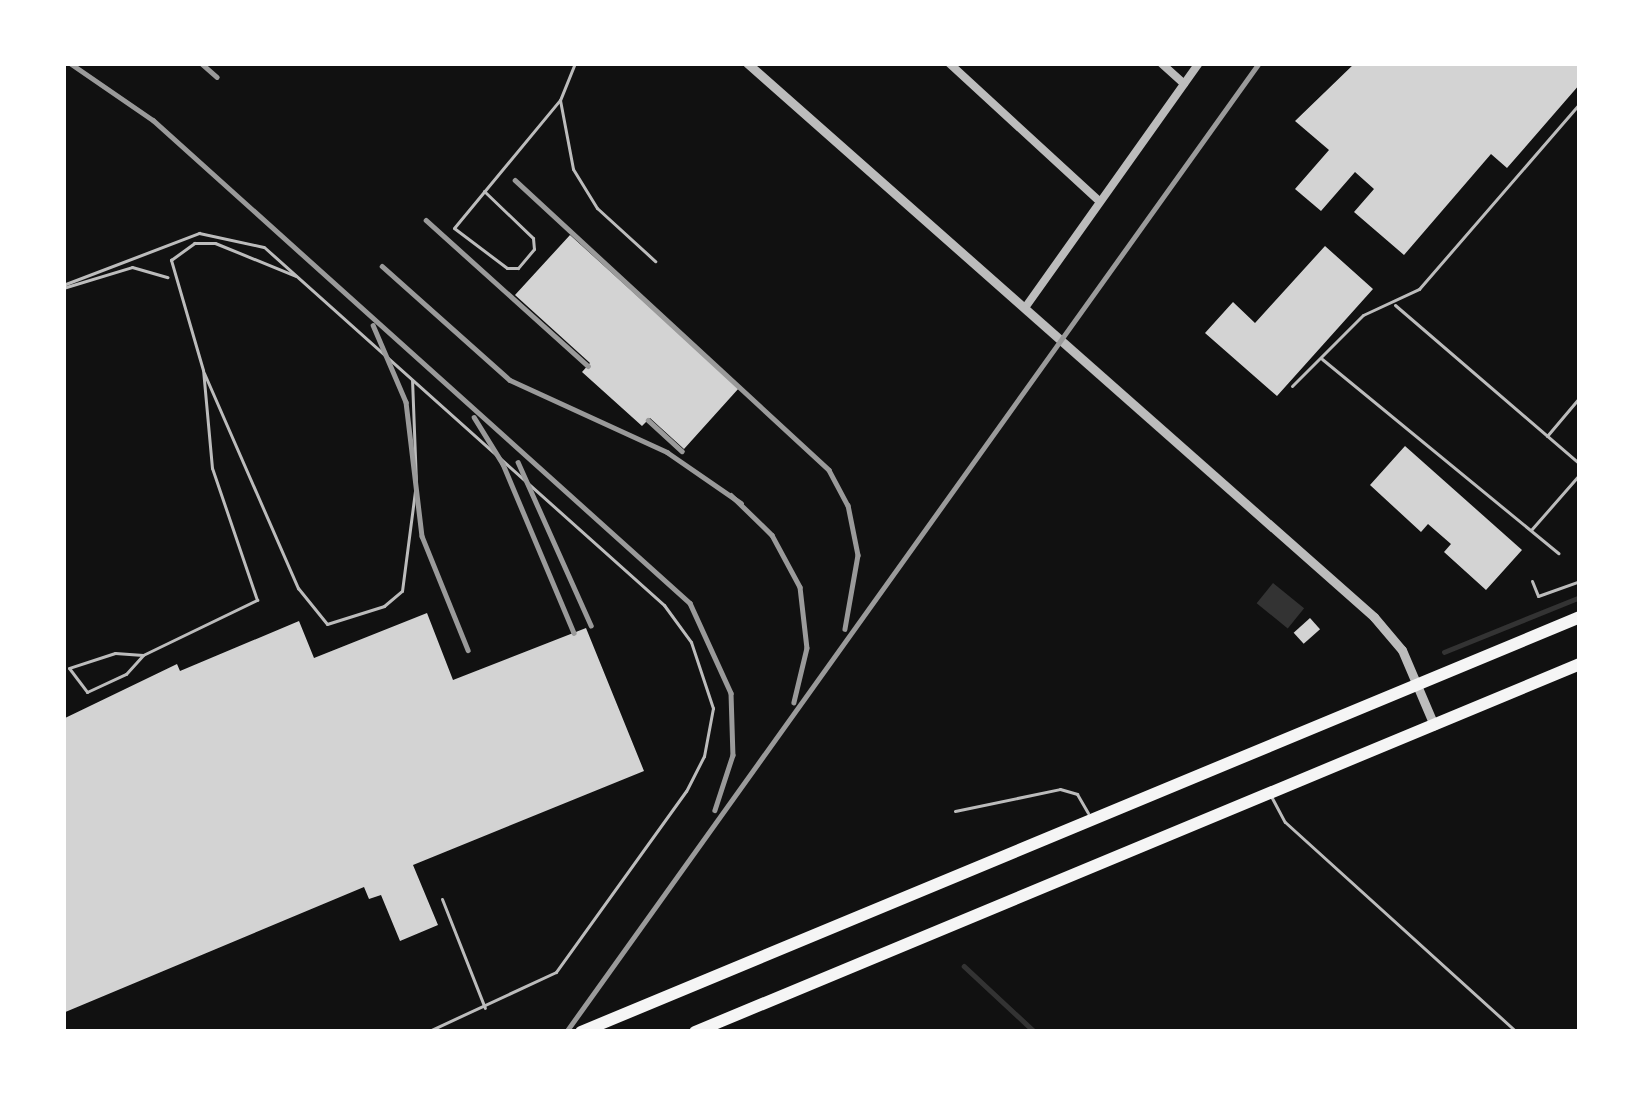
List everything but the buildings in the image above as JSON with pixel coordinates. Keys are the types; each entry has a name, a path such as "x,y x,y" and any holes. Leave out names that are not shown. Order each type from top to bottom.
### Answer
{"highway":[{"path":"581,1032 1580,617"},
{"path":"695,1032 1580,664"}],"street":[{"path":"747,63 1028,305 1374,616 1417,685 1433,725"},
{"path":"949,63 1097,199"},
{"path":"1161,63 1184,84"},
{"path":"1028,305 1097,199 1199,63"}],"lane":[{"path":"484,191 526,226 534,249 528,260 507,268 454,228 484,191 560,100 575,63"},
{"path":"560,100 583,190 655,261"},
{"path":"1292,386 1363,314 1418,289 1580,103"},
{"path":"63,287 210,232 253,241 300,277 674,616 699,658 713,708 698,772 578,949 545,980 427,1032"},
{"path":"300,277 214,243 178,250 170,278 203,370 298,588 327,624 384,606 403,591 416,483 412,378"},
{"path":"63,287 131,267 170,278"},
{"path":"1392,303 1580,464"},
{"path":"1321,358 1558,553"},
{"path":"142,655 115,652 69,668 87,692 126,674 142,655 257,600 212,468 203,370"},
{"path":"1547,436 1580,397"},
{"path":"1531,530 1580,473"},
{"path":"1532,581 1538,596 1580,581"},
{"path":"955,811 1060,789 1077,794 1092,820"},
{"path":"1270,794 1285,822 1516,1032"},
{"path":"442,898 485,1008"}],"shaded area":[{"path":"1273,583 1304,608 1288,628 1257,603"}],"waterway":[{"path":"1444,652 1580,597"},
{"path":"964,966 1035,1032"}],"railway":[{"path":"70,63 153,120 690,603 731,693 733,755 715,810"},
{"path":"201,63 217,77"},
{"path":"566,1032 1259,63"},
{"path":"515,180 829,470 848,505 858,555 845,629"},
{"path":"426,220 588,366"},
{"path":"382,266 510,380 667,452 741,503"},
{"path":"373,325 406,402 422,536 468,650"},
{"path":"474,417 503,464 574,633"},
{"path":"648,420 682,451"},
{"path":"518,462 591,625"},
{"path":"731,495 772,535 800,587 807,648 794,702"}]}
